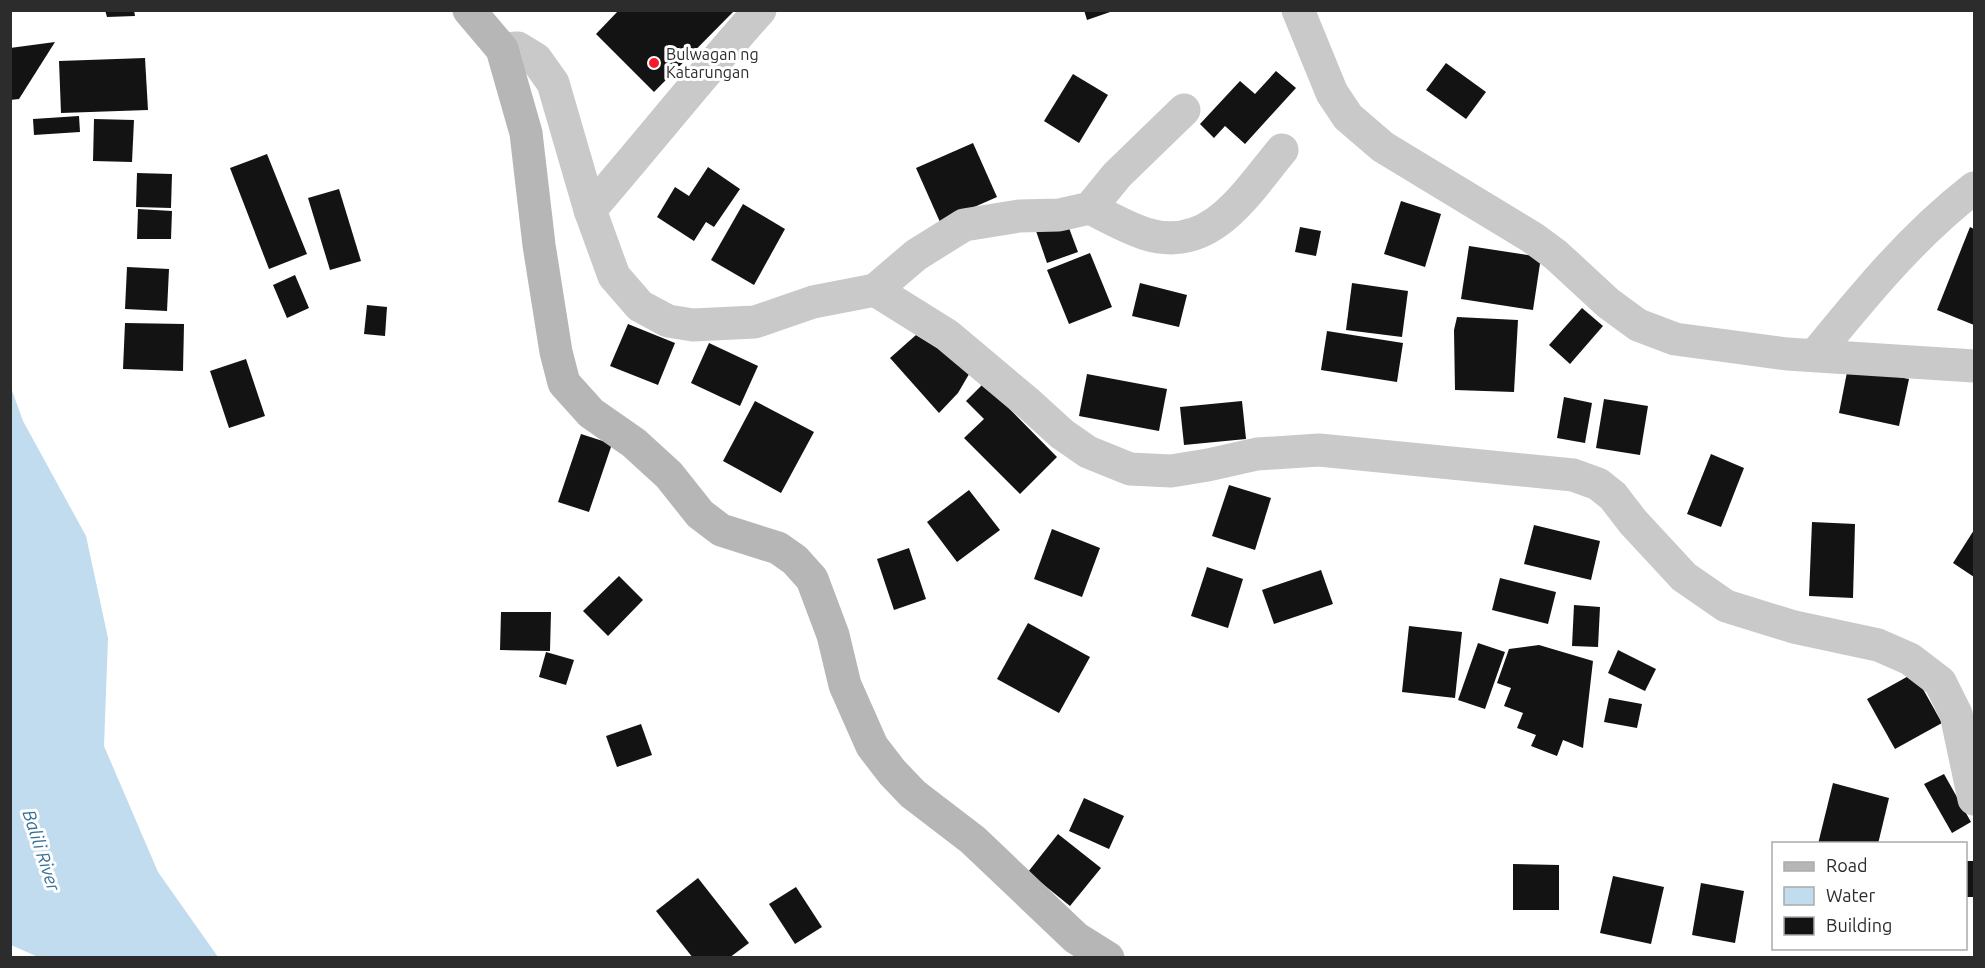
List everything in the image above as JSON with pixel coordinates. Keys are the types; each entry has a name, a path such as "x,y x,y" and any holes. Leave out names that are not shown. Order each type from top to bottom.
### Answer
{"street":[{"path":"469,10 502,49 526,133 543,269 556,352 564,383 591,413 634,443 669,475 700,514 721,530 778,548 795,560 812,579 833,635 845,685 872,746 891,772 913,794 974,840 1076,938 1108,957"},
{"path":"590,210 697,80 760,10"},
{"path":"1298,10 1332,93 1348,117 1383,147 1533,238 1556,255 1608,303 1638,325 1675,339 1787,354 1974,366"},
{"path":"502,49 518,48 536,58 554,83 590,210 614,276 639,306 668,321 693,325 754,322 813,302 875,290 916,255 964,225 1019,216 1059,215 1090,208 1117,175 1184,110"},
{"path":"1090,208 1145,234 1174,239 1202,232 1228,215 1282,150"},
{"path":"1815,355 1880,275 1916,237 1974,188"},
{"path":"875,290 947,335 1079,446 1088,452 1131,469 1171,471 1257,454 1319,450 1574,475 1598,484 1613,496 1684,577 1726,606 1794,627 1878,645 1910,659 1940,682 1956,714 1974,799"}],"water":[{"name":"Balili River","path":"10,385 23,421 86,536 108,638 104,746 158,872 218,957 38,957 11,945"}],"building":[{"path":"105,10 134,10 135,16 107,17"},
{"name":"Bulwagan ng Katarungan","path":"619,10 735,10 654,92 596,34"},
{"path":"1084,10 1113,10 1113,11 1087,20"},
{"path":"55,42 19,99 10,100 10,48"},
{"path":"145,58 148,110 61,113 59,61"},
{"path":"1446,63 1486,92 1466,119 1426,90"},
{"path":"1276,71 1296,88 1245,144 1225,126 1214,138 1200,124 1240,81 1255,94"},
{"path":"1073,74 1108,95 1079,143 1044,121"},
{"path":"79,116 80,132 34,135 33,119"},
{"path":"94,119 134,120 132,162 93,161"},
{"path":"973,143 997,197 940,222 916,168"},
{"path":"267,154 307,254 269,269 230,168"},
{"path":"708,167 740,189 714,227 706,222 694,241 657,217 675,187 689,196"},
{"path":"137,173 172,174 171,208 136,207"},
{"path":"339,189 361,261 330,270 308,198"},
{"path":"1401,201 1441,214 1425,267 1384,254"},
{"path":"743,204 785,229 754,285 711,260"},
{"path":"138,209 172,211 171,239 137,239"},
{"path":"1066,220 1078,252 1047,263 1036,231"},
{"path":"1300,227 1321,231 1316,256 1295,252"},
{"path":"1970,227 1974,229 1974,325 1937,310"},
{"path":"1469,246 1541,257 1533,310 1461,299"},
{"path":"1090,253 1112,307 1069,324 1047,270"},
{"path":"127,267 169,269 167,311 125,309"},
{"path":"295,275 309,308 287,318 273,285"},
{"path":"1140,283 1187,295 1179,327 1132,316"},
{"path":"1352,283 1408,291 1402,337 1346,330"},
{"path":"367,305 387,307 385,336 364,334"},
{"path":"1582,308 1603,326 1570,364 1549,345"},
{"path":"1457,317 1518,320 1514,392 1455,390 1454,330"},
{"path":"125,323 184,324 183,371 123,369"},
{"path":"628,324 675,343 658,385 610,366"},
{"path":"1327,331 1403,343 1397,382 1321,370"},
{"path":"916,335 972,369 958,393 939,413 890,358"},
{"path":"709,343 758,366 740,406 691,383"},
{"path":"246,359 265,416 229,428 210,371"},
{"path":"1848,367 1909,379 1899,426 1839,413"},
{"path":"1087,374 1167,389 1159,431 1079,416"},
{"path":"984,383 1057,457 1020,494 964,438 984,419 966,401"},
{"path":"1564,397 1592,403 1585,443 1557,438"},
{"path":"1604,399 1648,406 1640,455 1596,448"},
{"path":"755,401 814,432 781,493 723,461"},
{"path":"1242,401 1246,439 1184,445 1180,407"},
{"path":"581,434 612,444 589,512 558,502"},
{"path":"1711,454 1744,468 1721,527 1687,514"},
{"path":"1229,485 1271,498 1255,550 1212,536"},
{"path":"969,490 1000,530 957,562 927,522"},
{"path":"1812,522 1855,524 1853,598 1809,596"},
{"path":"1534,525 1600,541 1591,580 1524,564"},
{"path":"1052,529 1100,548 1082,597 1034,579"},
{"path":"1974,530 1974,577 1953,563"},
{"path":"909,548 926,599 894,610 877,559"},
{"path":"1207,567 1243,579 1228,628 1191,616"},
{"path":"1321,570 1333,604 1274,624 1262,590"},
{"path":"619,576 643,600 608,636 583,611"},
{"path":"1500,578 1556,592 1548,624 1492,610"},
{"path":"1574,605 1600,607 1598,647 1572,646"},
{"path":"501,612 551,612 550,651 500,650"},
{"path":"1028,623 1090,657 1059,713 997,679"},
{"path":"1409,626 1462,632 1455,698 1402,692"},
{"path":"1478,643 1505,652 1485,709 1458,700"},
{"path":"1539,645 1593,661 1583,748 1563,740 1557,756 1531,746 1536,735 1517,728 1523,713 1504,706 1511,688 1497,683 1509,649"},
{"path":"1618,650 1656,669 1645,691 1608,673"},
{"path":"546,652 574,660 566,685 539,677"},
{"path":"1914,673 1942,723 1895,749 1867,699"},
{"path":"1609,698 1642,704 1637,728 1604,722"},
{"path":"641,724 652,755 617,767 606,736"},
{"path":"1944,774 1971,822 1952,833 1924,784"},
{"path":"1833,783 1889,798 1878,842 1818,842"},
{"path":"1084,798 1124,816 1109,849 1069,831"},
{"path":"1058,834 1101,868 1070,906 1028,872"},
{"path":"1967,861 1974,861 1974,897 1967,897"},
{"path":"1513,864 1559,865 1559,910 1513,910"},
{"path":"1613,876 1664,887 1651,944 1600,933"},
{"path":"698,878 749,943 729,958 693,958 656,911"},
{"path":"1701,883 1744,891 1735,943 1692,935"},
{"path":"796,887 822,927 795,944 769,904"}],"place":[{"name":"Bulwagan ng Katarungan","path":"654,63"}]}
